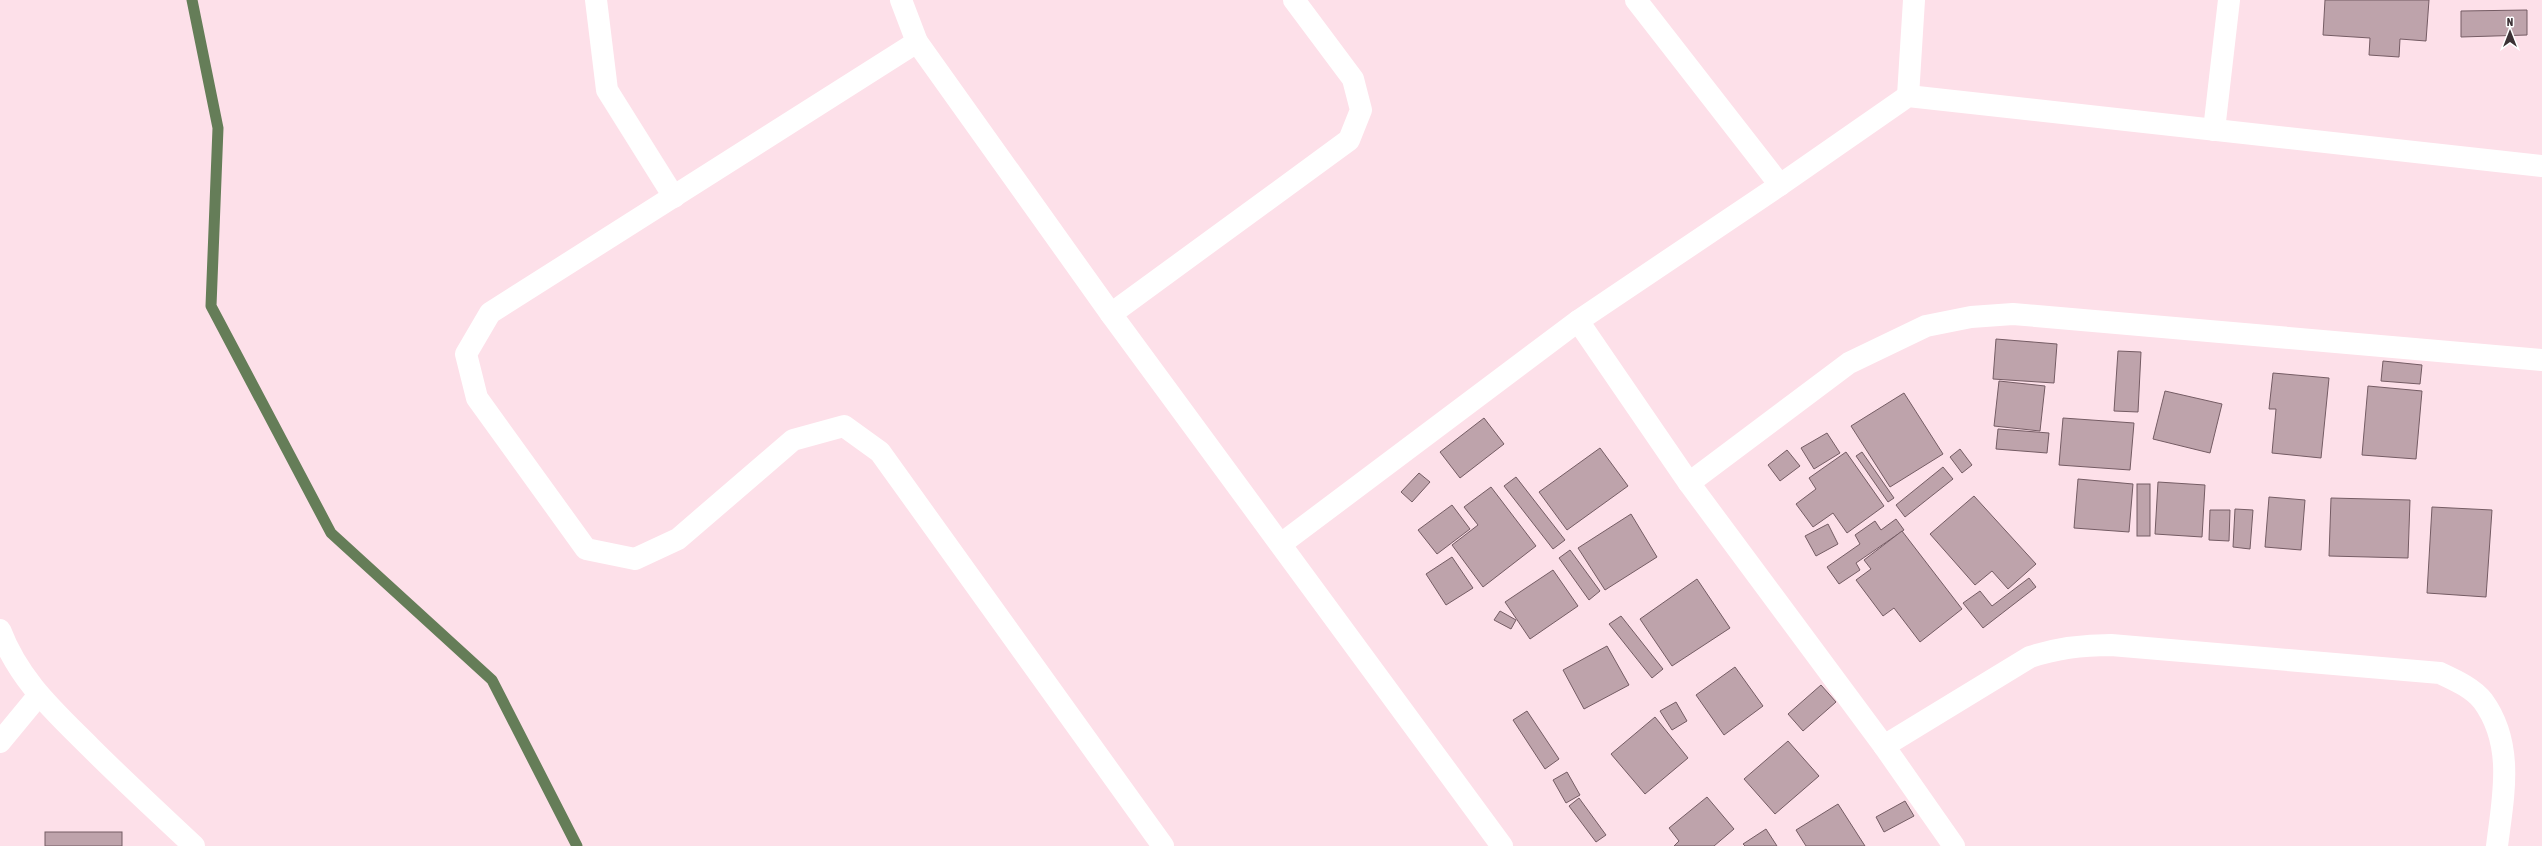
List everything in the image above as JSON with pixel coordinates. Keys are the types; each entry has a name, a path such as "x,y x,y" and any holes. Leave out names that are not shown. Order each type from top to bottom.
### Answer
{"street":[{"path":"596,0 607,90 674,197"},
{"path":"901,0 917,42 1111,314 1281,544 1493,843"},
{"path":"1111,314 1349,140 1361,110 1353,79 1294,0"},
{"path":"1636,0 1780,185"},
{"path":"1908,96 1914,0"},
{"path":"2214,130 2229,0"},
{"path":"917,42 490,313 466,354 477,398 586,549 634,559 678,539 793,440 844,426 880,452 1163,846"},
{"path":"1281,544 1578,321 1780,185 1908,96 2542,166"},
{"path":"1689,483 1849,363 1926,326 1971,317 2013,314 2542,360"},
{"path":"1578,321 1689,483 1884,746 1954,846"},
{"path":"0,630 9,653 38,696 127,784 194,846"},
{"path":"1884,746 2030,657 2053,650 2080,645 2111,645 2440,673 2465,686 2483,701 2501,737 2506,770 2497,846"},
{"path":"0,742 38,696"}],"building":[{"path":"2325,0 2429,0 2426,41 2400,39 2399,57 2369,55 2370,38 2323,35"},
{"path":"2527,10 2527,35 2461,37 2461,11"},
{"path":"1996,339 2057,344 2054,383 1993,379"},
{"path":"2118,351 2141,352 2138,412 2114,411"},
{"path":"2383,361 2422,365 2420,384 2381,381"},
{"path":"2273,373 2329,378 2321,458 2272,453 2276,409 2269,409"},
{"path":"1999,381 2045,386 2040,431 1994,426"},
{"path":"2368,386 2422,391 2416,459 2362,455"},
{"path":"2165,391 2222,404 2210,453 2153,439"},
{"path":"1904,393 1943,454 1890,487 1851,426"},
{"path":"1484,418 1504,444 1460,478 1440,452"},
{"path":"2063,418 2134,423 2130,470 2059,465"},
{"path":"1998,429 2049,433 2047,453 1996,449"},
{"path":"1827,433 1840,453 1814,469 1801,448"},
{"path":"1600,448 1628,486 1567,530 1539,492"},
{"path":"1960,449 1972,465 1962,473 1950,457"},
{"path":"1787,450 1800,466 1780,481 1768,465"},
{"path":"1846,452 1884,506 1847,533 1833,513 1813,527 1796,504 1816,489 1809,478"},
{"path":"1862,452 1894,498 1888,502 1856,456"},
{"path":"1943,467 1953,479 1905,517 1896,505"},
{"path":"1419,473 1430,482 1412,502 1401,492"},
{"path":"1516,477 1565,540 1553,549 1504,486"},
{"path":"2078,479 2133,484 2129,532 2074,528"},
{"path":"2158,482 2205,485 2202,537 2155,534"},
{"path":"2137,484 2150,484 2150,536 2137,536"},
{"path":"1491,487 1536,546 1483,587 1452,545 1478,525 1464,507"},
{"path":"1974,496 2036,564 2008,589 1992,571 1975,585 1930,534"},
{"path":"2269,497 2305,500 2301,550 2265,547"},
{"path":"2331,498 2410,500 2408,558 2329,556"},
{"path":"1452,505 1470,529 1437,554 1418,530"},
{"path":"2432,507 2492,510 2486,597 2427,593"},
{"path":"2235,509 2253,510 2250,549 2233,547"},
{"path":"2210,510 2230,510 2229,541 2209,540"},
{"path":"1631,514 1657,557 1605,590 1578,548"},
{"path":"1896,519 1904,530 1856,563 1860,570 1839,584 1827,567 1860,544 1855,535 1875,521 1881,530"},
{"path":"1828,524 1838,544 1816,556 1805,536"},
{"path":"1902,531 1962,609 1920,642 1894,608 1883,616 1856,580 1871,569 1864,560"},
{"path":"1570,550 1600,591 1589,600 1559,558"},
{"path":"1452,557 1473,588 1446,605 1426,574"},
{"path":"1553,570 1578,606 1530,639 1505,602"},
{"path":"2029,578 2036,587 1983,628 1963,603 1980,591 1992,606"},
{"path":"1697,579 1730,628 1672,666 1640,619"},
{"path":"1500,611 1516,620 1511,629 1494,620"},
{"path":"1621,616 1663,669 1652,678 1609,624"},
{"path":"1607,646 1629,685 1584,709 1563,670"},
{"path":"1735,667 1763,706 1724,735 1696,695"},
{"path":"1821,685 1836,702 1803,731 1788,714"},
{"path":"1676,702 1687,721 1672,730 1660,711"},
{"path":"1527,711 1559,759 1545,769 1513,720"},
{"path":"1655,717 1688,758 1645,794 1611,754"},
{"path":"1788,741 1819,776 1775,814 1744,779"},
{"path":"1567,772 1580,795 1566,803 1553,780"},
{"path":"1707,797 1734,829 1714,846 1674,846 1679,841 1669,828"},
{"path":"1579,798 1606,835 1596,842 1569,806"},
{"path":"1905,801 1914,816 1884,832 1876,817"},
{"path":"1838,804 1865,846 1806,846 1796,830"},
{"path":"1766,829 1777,846 1745,846 1743,844"},
{"path":"45,832 122,832 122,846 45,846"}],"waterway":[{"path":"192,0 218,128 211,306 331,533 492,680 577,846"}]}
